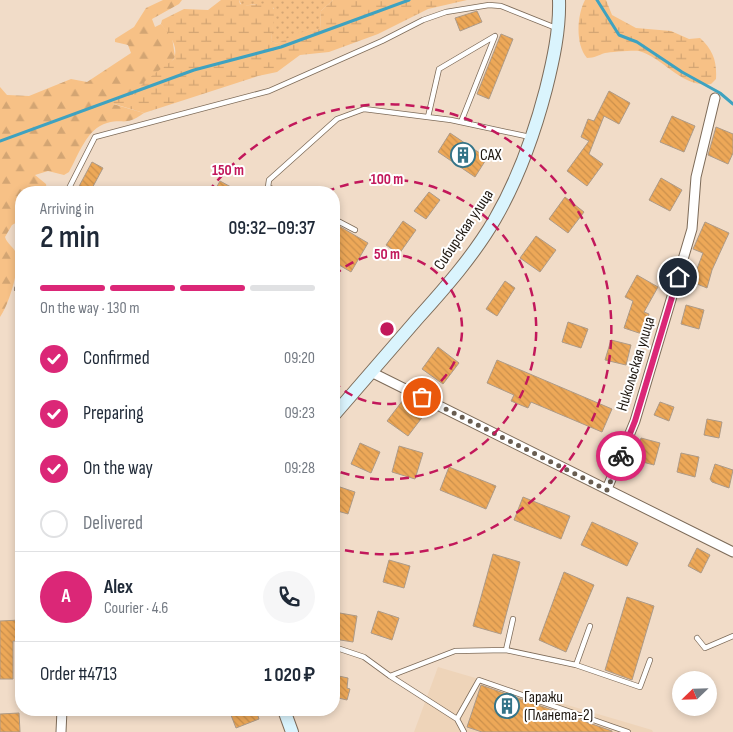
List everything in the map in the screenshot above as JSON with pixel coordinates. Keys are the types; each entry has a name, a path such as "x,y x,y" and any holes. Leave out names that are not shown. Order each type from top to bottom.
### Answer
{"street":[{"name":"Сибирская улица","path":"340,408 437,296 480,241 512,186 531,137 551,70 558,28 560,0"},
{"name":"Никольская улица","path":"607,490 635,421 692,229 696,177 715,98"},
{"path":"372,372 733,552"},
{"path":"61,732 62,716"},
{"path":"286,716 292,732"}],"lane":[{"path":"70,186 95,136 269,91 382,41 423,20 446,12 490,5 511,8 558,28"},
{"path":"428,117 438,68 494,36 461,122"},
{"path":"268,186 269,180 337,119 364,109 461,122 531,137"},
{"path":"340,222 355,230"},
{"path":"506,650 513,619"},
{"path":"576,665 590,626"},
{"path":"697,638 705,648 733,636"},
{"path":"340,648 364,657 457,719 464,732"},
{"path":"390,676 455,652 506,650 576,665 640,687 650,660"},
{"path":"457,719 479,680 628,732"}],"shaded area":[{"path":"438,667 652,730 653,732 414,732"}],"green space":[{"path":"163,0 182,0 179,4 152,19 155,27 161,24 172,37 175,57 133,95 120,98 113,104 144,113 132,120 107,123 100,126 84,143 69,172 64,175 48,171 35,175 46,186 15,186 15,223 5,237 15,251 15,277 10,296 0,317 0,87 7,95 29,96 71,79 87,82 131,53 128,45 115,42 115,39 134,27 146,8"},
{"path":"221,0 239,0 240,4 244,5 268,4 272,6 275,11 271,41 276,44 298,33 320,29 321,11 333,0 467,0 428,9 378,34 329,52 300,55 277,72 258,76 144,113 111,103 117,98 133,95 145,81 174,59 174,45 161,24 162,20 184,9 208,10"},
{"path":"239,0 333,0 321,11 320,29 301,33 276,44 271,41 274,8 256,4 242,6"},
{"path":"585,0 606,0 612,15 636,28 671,31 689,39 700,38 713,56 716,67 716,79 711,84 691,82 639,51 608,53 587,58 580,45 578,29 580,13"}],"building":[{"path":"477,11 482,22 460,31 455,18"},
{"path":"501,34 513,39 489,99 477,94"},
{"path":"609,91 630,103 619,124 604,116 589,154 603,164 587,186 567,171 589,141 581,137 588,119 594,121"},
{"path":"672,116 695,126 684,152 660,142"},
{"path":"716,127 733,134 733,153 728,164 708,155"},
{"name":"САХ","path":"450,133 487,158 475,177 438,152"},
{"path":"92,162 103,168 93,186 79,186"},
{"path":"661,178 682,190 670,211 649,200"},
{"path":"220,181 229,186 217,186"},
{"path":"429,192 440,200 426,219 414,211"},
{"path":"565,197 584,212 568,233 549,219"},
{"path":"403,221 416,230 399,254 386,245"},
{"path":"705,222 729,233 712,270 707,288 692,282 703,253 693,249"},
{"path":"340,227 368,243 351,272 340,266"},
{"path":"536,236 556,250 540,272 520,258"},
{"path":"637,275 658,287 644,312 649,314 642,334 624,328 633,301 625,297"},
{"path":"505,281 515,288 497,316 486,309"},
{"path":"686,305 704,310 699,329 681,324"},
{"path":"568,322 588,329 581,348 562,342"},
{"path":"611,340 631,345 626,365 605,360"},
{"path":"438,347 459,363 443,384 422,369"},
{"path":"497,360 612,409 602,432 531,402 528,408 511,401 514,395 487,383"},
{"path":"403,400 424,415 408,436 387,421"},
{"path":"660,402 674,407 669,421 654,415"},
{"path":"707,419 722,422 719,438 704,435"},
{"path":"641,438 660,443 654,465 635,460"},
{"path":"360,443 380,452 371,473 351,464"},
{"path":"399,446 423,453 415,479 392,472"},
{"path":"681,453 699,457 695,477 677,472"},
{"path":"715,464 733,470 729,488 712,482 710,479"},
{"path":"449,467 496,486 486,509 440,490"},
{"path":"340,487 355,492 348,514 340,512"},
{"path":"523,497 570,516 561,539 514,520"},
{"path":"592,522 638,543 627,566 581,545"},
{"path":"697,548 710,555 701,573 688,566"},
{"path":"493,554 520,562 501,634 473,626"},
{"path":"389,560 410,566 404,588 383,582"},
{"path":"564,572 594,585 566,652 539,640"},
{"path":"627,597 654,606 632,680 605,670"},
{"path":"378,611 399,618 392,640 371,633"},
{"path":"340,613 357,616 353,642 340,640"},
{"path":"15,620 13,679 0,679 0,621"},
{"path":"340,676 348,678 347,688 350,689 347,700 340,698"},
{"name":"Гаражи (Планета-2)","path":"481,685 612,732 482,732 467,727"},
{"path":"15,713 15,716 19,716 20,732 0,732 0,714"},
{"path":"231,716 258,716 259,719 236,728"}],"waterway":[{"path":"0,141 194,70 281,47 409,0"},
{"path":"597,0 619,35 637,42 682,72 720,93 733,104"}],"way so far":[{"path":"422,397 607,490 621,456"}],"place":[{"name":"САХ","path":"463,155"},
{"name":"Гаражи (Планета-2)","path":"507,706"}],"route":[{"path":"621,456 635,421 678,277"}]}
